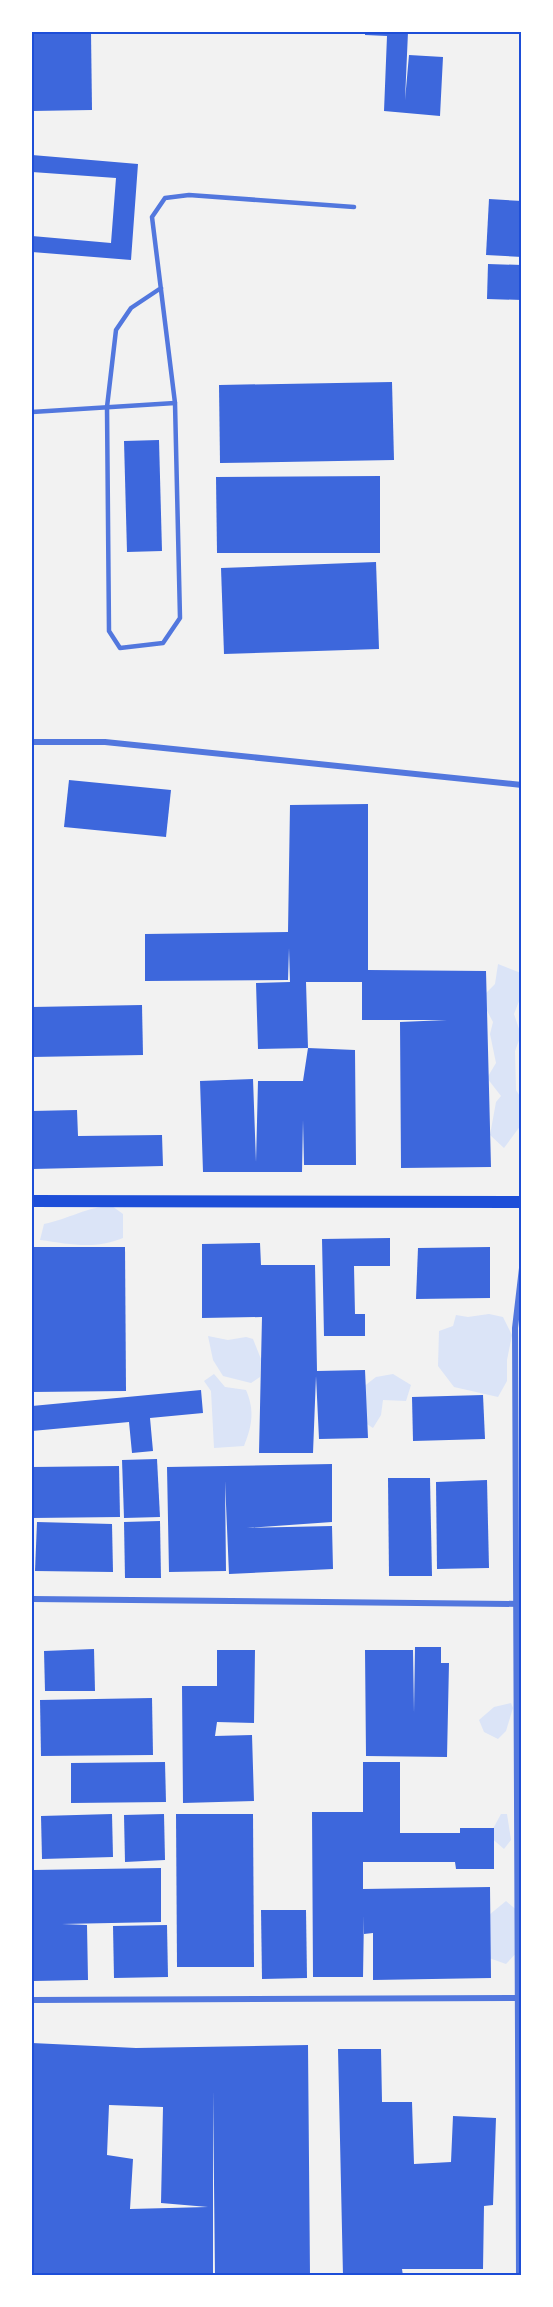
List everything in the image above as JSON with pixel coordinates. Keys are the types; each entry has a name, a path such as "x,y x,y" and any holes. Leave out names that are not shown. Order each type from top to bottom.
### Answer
{"main road":[{"path":"32,1202 522,1202"}],"street":[{"path":"32,742 116,743 522,785"},
{"path":"519,2276 519,1604 515,1328 522,1268"},
{"path":"32,1599 519,1604"},
{"path":"32,2000 520,1998"}],"lane":[{"path":"160,288 131,308 116,330 107,407 109,631 120,648 163,643 180,618 175,403 152,218 165,198 189,195 354,207"},
{"path":"32,412 175,403"}],"shaded area":[{"path":"498,964 521,973 521,996 514,1014 521,1035 515,1051 516,1090 521,1098 521,1125 504,1148 490,1135 496,1102 501,1096 487,1078 496,1063 490,1034 493,1022 485,1007 486,993 495,984"},
{"path":"112,1206 123,1214 123,1238 92,1245 40,1240 44,1224"},
{"path":"489,1314 503,1317 512,1335 507,1360 507,1381 498,1397 454,1387 438,1366 439,1331 453,1326 456,1315 468,1317"},
{"path":"208,1336 228,1340 246,1337 253,1339 261,1359 260,1377 251,1383 223,1376 213,1360"},
{"path":"214,1374 225,1387 246,1390 251,1405 251,1418 244,1446 214,1448 211,1391 204,1381"},
{"path":"393,1374 411,1385 406,1401 383,1400 381,1415 373,1428 358,1418 358,1391 376,1377"},
{"path":"511,1703 513,1708 506,1731 498,1739 484,1732 479,1720 494,1707"},
{"path":"501,1814 507,1814 511,1840 504,1849 489,1836"},
{"path":"506,1901 519,1912 521,1909 521,1948 506,1964 489,1958 489,1915"}],"building":[{"path":"32,32 91,32 92,110 32,111"},
{"path":"365,32 408,32 405,100 409,55 443,57 440,116 384,111 387,36 365,35"},
{"path":"32,155 138,164 131,260 32,252 32,236 111,243 116,178 32,172"},
{"path":"489,199 522,201 522,257 486,255"},
{"path":"488,264 522,265 522,300 487,299"},
{"path":"392,382 394,460 220,463 219,385"},
{"path":"159,440 162,551 127,552 124,441"},
{"path":"380,476 380,553 217,553 216,477"},
{"path":"376,562 379,649 224,654 221,568"},
{"path":"69,780 171,790 166,837 64,827"},
{"path":"368,804 368,970 486,971 491,1167 401,1168 400,1022 447,1020 362,1020 362,982 306,982 308,1048 258,1049 256,983 290,982 289,948 288,980 145,981 145,934 288,932 290,805"},
{"path":"142,1005 143,1055 32,1057 32,1007"},
{"path":"308,1048 355,1050 356,1165 304,1165 303,1120 302,1172 203,1172 200,1081 253,1079 256,1162 258,1081 303,1081"},
{"path":"77,1110 78,1136 162,1135 163,1166 32,1169 32,1111"},
{"path":"390,1238 390,1266 354,1266 355,1314 365,1314 365,1336 324,1336 322,1239"},
{"path":"260,1243 261,1265 315,1265 317,1371 365,1370 368,1438 319,1439 316,1376 313,1453 259,1453 262,1317 202,1318 202,1244"},
{"path":"32,1247 125,1247 126,1391 32,1392"},
{"path":"490,1247 490,1298 416,1299 418,1248"},
{"path":"201,1390 203,1413 150,1418 153,1451 132,1453 129,1422 32,1431 32,1406"},
{"path":"483,1395 485,1439 413,1441 412,1397"},
{"path":"157,1459 160,1517 124,1518 122,1460"},
{"path":"332,1464 332,1522 247,1528 332,1526 333,1569 229,1574 225,1481 226,1571 169,1572 167,1467"},
{"path":"119,1466 120,1517 32,1518 32,1467"},
{"path":"388,1478 430,1478 432,1576 389,1576"},
{"path":"487,1480 489,1568 437,1569 436,1482"},
{"path":"160,1521 161,1578 125,1578 124,1522"},
{"path":"37,1522 112,1524 113,1572 35,1571"},
{"path":"415,1647 441,1647 441,1663 449,1663 447,1757 366,1756 365,1650 413,1650 414,1713"},
{"path":"94,1649 95,1691 45,1691 44,1651"},
{"path":"217,1650 255,1650 254,1723 217,1722 215,1736 252,1735 254,1801 183,1803 182,1686 217,1686"},
{"path":"152,1698 153,1755 41,1756 40,1700"},
{"path":"165,1762 166,1802 71,1803 71,1763"},
{"path":"363,1762 400,1762 400,1833 460,1833 460,1828 494,1828 494,1869 456,1869 455,1862 363,1862 363,1889 490,1887 491,1978 373,1980 373,1933 364,1934 364,1915 363,1977 313,1977 312,1812 363,1812"},
{"path":"112,1814 113,1857 42,1859 41,1816"},
{"path":"164,1814 165,1860 125,1862 124,1815"},
{"path":"176,1814 253,1814 254,1967 177,1967"},
{"path":"161,1868 161,1922 62,1924 87,1925 88,1980 33,1981 33,1870"},
{"path":"261,1910 306,1910 307,1978 262,1979"},
{"path":"167,1925 168,1977 114,1978 113,1926"},
{"path":"32,2043 136,2048 308,2045 310,2276 215,2276 213,2090 213,2276 32,2276","holes":["109,2105 163,2107 161,2203 208,2207 130,2209 133,2159 107,2155"]},
{"path":"338,2049 381,2049 382,2102 412,2102 414,2164 451,2162 453,2116 496,2118 493,2205 484,2206 483,2269 402,2269 403,2276 343,2276"}]}
